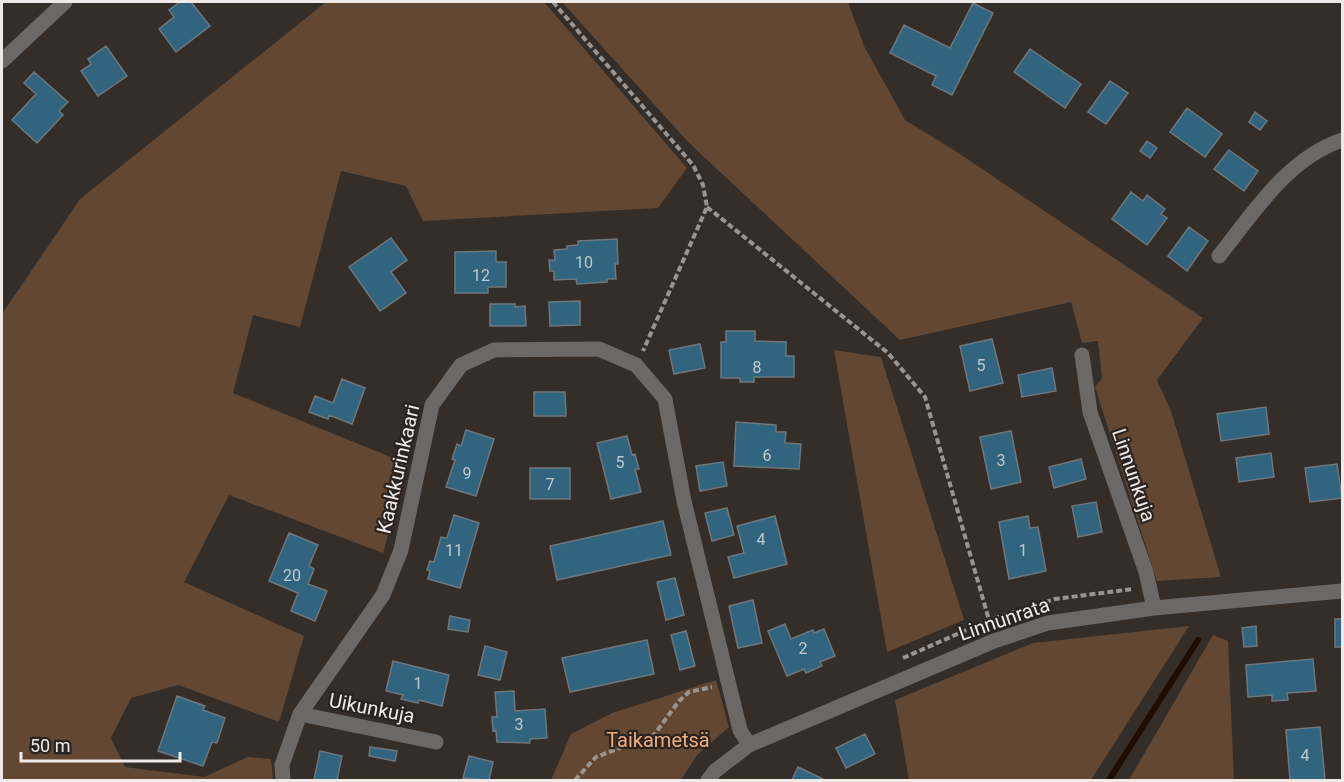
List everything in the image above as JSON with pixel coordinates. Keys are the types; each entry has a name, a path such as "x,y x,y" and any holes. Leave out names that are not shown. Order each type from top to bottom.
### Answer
{"street":[{"path":"2,61 64,2"},
{"path":"1219,256 1284,176 1322,146 1342,140"},
{"name":"Kaakkurinkaari","path":"283,780 282,765 300,714 382,595 401,550 432,405 461,365 494,350 599,349 636,366 665,399 684,501 740,730 749,745"},
{"name":"Linnunkuja","path":"1082,355 1090,412 1146,572 1154,608"},
{"name":"Linnunrata","path":"708,780 749,745 994,641 1048,623 1154,608 1342,591"},
{"name":"Uikunkuja","path":"300,714 436,742"}],"path":[{"path":"553,2 693,165 704,185 707,207 636,366"},
{"path":"707,207 888,353 925,397 989,620"},
{"path":"575,780 596,757 654,735 689,692 729,683"}],"green space":[{"path":"326,2 544,2 687,168 658,208 423,221 406,186 341,171 300,327 253,315 233,393 408,464 383,553 229,495 184,582 304,636 279,722 178,685 131,698 111,738 125,767 204,777 248,757 271,759 273,780 2,780 2,314 80,199"},
{"path":"562,2 848,2 864,46 905,120 957,152 1203,318 1157,380 1171,411 1221,577 1157,581 1095,387 1102,378 1098,341 1082,343 1071,302 900,340 688,142"},
{"path":"834,350 881,357 964,620 887,652"},
{"path":"1189,626 1091,780 909,780 895,700 1033,643"},
{"path":"1213,635 1228,641 1234,780 1129,780"},
{"name":"Taikametsä","path":"716,680 729,727 697,755 681,780 551,780 571,734 612,713"}],"building":[{"path":"180,2 191,2 210,26 176,52 159,29 174,17 169,10"},
{"path":"973,3 993,13 952,95 932,85 936,76 890,53 904,25 950,48"},
{"path":"106,46 127,76 98,96 81,71 91,64 88,59"},
{"path":"1030,49 1081,84 1065,108 1014,72"},
{"path":"34,72 68,102 59,111 63,115 37,143 12,120 36,94 24,83"},
{"path":"1110,81 1128,93 1106,124 1088,112"},
{"path":"1187,108 1222,134 1205,157 1170,132"},
{"path":"1255,112 1267,121 1260,130 1249,122"},
{"path":"1147,141 1157,148 1150,158 1140,151"},
{"path":"1229,150 1258,171 1244,191 1214,169"},
{"path":"1131,192 1143,201 1147,195 1165,209 1161,214 1167,218 1147,245 1112,219"},
{"path":"1189,227 1208,241 1187,271 1168,256"},
{"path":"391,238 407,260 391,272 406,293 380,311 349,267"},
{"path":"617,239 616,279 607,279 607,282 577,284 576,279 554,280 554,271 550,271 549,260 555,260 554,250 578,245 578,241"},
{"path":"496,251 496,262 506,262 506,287 488,287 488,293 455,293 455,252"},
{"path":"580,301 580,325 550,326 549,302"},
{"path":"490,304 525,306 526,326 490,326"},
{"path":"726,331 755,331 755,341 786,342 786,356 794,356 794,377 754,377 754,382 740,382 740,378 721,378 721,342 726,342"},
{"path":"992,339 1003,383 970,391 960,346"},
{"path":"700,344 705,368 674,374 669,350"},
{"path":"1052,368 1056,391 1022,397 1018,375"},
{"path":"342,379 365,388 352,424 329,415 328,419 309,412 315,396 333,403"},
{"path":"534,392 565,392 566,416 534,416"},
{"path":"1266,407 1269,434 1221,441 1217,414"},
{"path":"736,422 776,425 776,432 786,432 785,443 801,444 799,469 734,466"},
{"path":"466,430 494,439 476,496 446,487 455,460 452,459 457,444 461,446"},
{"path":"1011,431 1021,482 991,489 980,437"},
{"path":"627,436 639,469 635,469 641,492 611,499 597,443"},
{"path":"1271,453 1274,477 1239,482 1236,458"},
{"path":"1081,459 1086,479 1054,488 1049,467"},
{"path":"723,462 727,486 700,491 696,466"},
{"path":"1337,464 1342,498 1310,502 1305,468"},
{"path":"530,468 570,468 570,499 530,499"},
{"path":"1096,502 1102,532 1078,537 1072,506"},
{"path":"727,508 734,535 712,541 705,513"},
{"path":"454,515 479,523 460,588 428,579 430,571 427,570 430,561 434,562 441,537 447,538"},
{"path":"775,516 787,564 734,578 728,557 744,553 737,526"},
{"path":"1028,516 1030,528 1038,527 1046,571 1009,579 999,522"},
{"path":"663,521 671,555 557,580 550,546"},
{"path":"289,533 318,545 309,566 314,569 308,584 327,591 315,621 291,611 298,593 269,581"},
{"path":"675,578 684,615 666,620 657,582"},
{"path":"753,600 762,643 738,648 729,606"},
{"path":"450,616 470,620 468,632 448,629"},
{"path":"1335,619 1342,619 1342,647 1335,647"},
{"path":"785,624 791,639 813,630 814,633 824,629 835,656 820,662 822,666 806,673 804,669 787,676 768,631"},
{"path":"1256,626 1257,646 1244,647 1242,628"},
{"path":"686,631 695,666 680,670 671,635"},
{"path":"647,640 654,674 570,692 562,658"},
{"path":"485,646 507,652 500,680 478,675"},
{"path":"1313,659 1316,691 1287,693 1288,700 1272,701 1272,695 1248,697 1246,665"},
{"path":"393,661 449,675 442,706 419,700 418,703 401,699 403,695 386,691"},
{"path":"514,691 515,711 545,709 547,738 530,739 530,743 497,742 492,717 497,717 495,692"},
{"path":"177,696 205,706 203,710 225,718 217,743 212,742 203,766 158,751"},
{"path":"1320,727 1325,780 1290,780 1286,730"},
{"path":"865,734 875,754 846,768 836,748"},
{"path":"370,747 397,751 395,761 369,756"},
{"path":"320,751 342,756 337,780 314,780"},
{"path":"469,756 493,762 489,780 463,778"},
{"path":"798,767 825,780 792,780"}],"waterway":[{"path":"1109,780 1198,640"}]}
